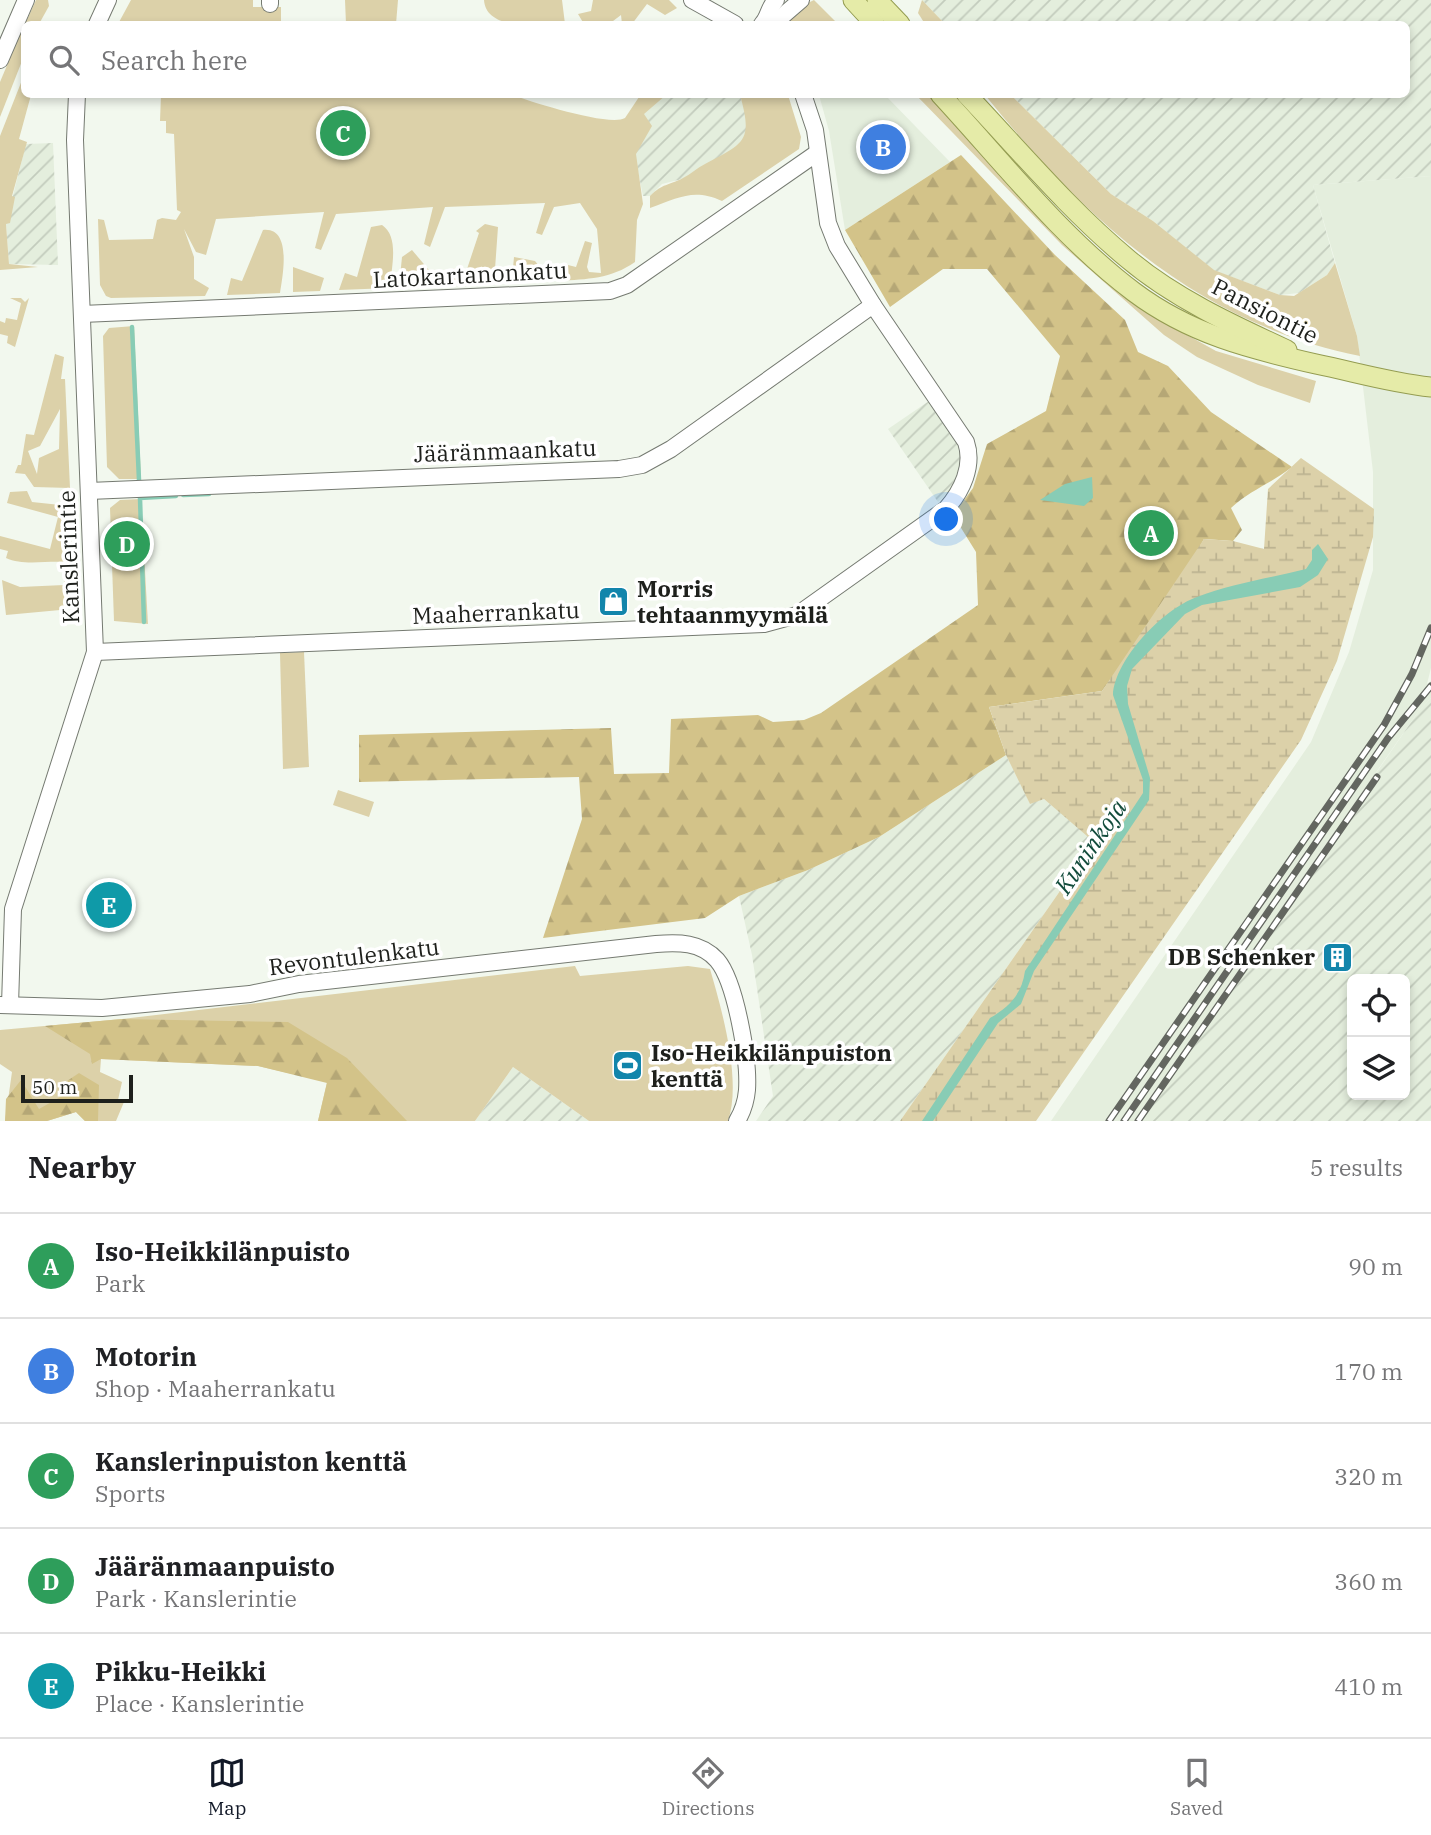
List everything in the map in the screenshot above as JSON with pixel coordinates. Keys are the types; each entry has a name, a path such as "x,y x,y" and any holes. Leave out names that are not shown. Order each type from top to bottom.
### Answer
{"main road":[{"path":"852,0 872,21"},
{"path":"877,0 897,21"},
{"name":"Pansiontie","path":"944,98 1066,230 1136,294 1212,337 1256,352 1316,364"},
{"name":"Pansiontie","path":"970,98 1078,213 1128,259 1183,297 1316,364"},
{"path":"1316,364 1384,380 1431,387"}],"street":[{"path":"0,60 26,0"},
{"path":"98,21 108,0"},
{"path":"692,0 730,21"},
{"path":"764,21 768,9 776,0"},
{"path":"769,21 779,19 801,0"},
{"name":"Kanslerintie","path":"5,1005 13,909 95,652 75,140 77,98"},
{"name":"Maaherrankatu","path":"95,652 764,624 797,615 946,509 959,492 966,473 969,458 964,437 873,305 837,246 828,223 814,130 804,98"},
{"name":"Latokartanonkatu","path":"82,314 610,292 627,285 817,153"},
{"name":"Jääränmaankatu","path":"89,491 619,469 642,465 671,449 873,305"},
{"name":"Revontulenkatu","path":"5,1005 102,1007 250,995 312,983 675,942 696,945 711,955 729,982 747,1088 745,1107 737,1121"}],"shaded area":[{"path":"922,0 1431,0 1431,176 1313,185 1335,263 1327,275 1299,293 1280,295 1213,270 1153,221 1111,194 1014,98 1410,98 1410,21 942,21"},
{"path":"654,98 741,98 747,117 747,131 743,142 730,153 682,179 662,184 650,196 643,196 628,121"},
{"path":"820,98 888,98 950,162 845,230 829,131"},
{"path":"53,143 58,265 9,264 6,223 26,144"},
{"path":"1431,176 1431,668 1427,684 1431,681 1431,698 1418,712 1134,1121 1051,1121 1311,742 1349,652 1373,570 1373,472 1357,336 1313,185"},
{"path":"929,401 957,442 961,461 953,487 938,502 888,429"},
{"path":"1092,477 1093,498 1084,506 1040,500 1065,484"},
{"path":"1318,544 1328,559 1318,575 1300,587 1202,605 1185,614 1132,669 1127,686 1128,704 1150,778 1149,800 1034,971 1021,1004 998,1023 933,1121 922,1121 990,1018 1009,1004 1018,993 1025,971 1143,793 1143,780 1113,695 1122,666 1131,651 1156,624 1184,603 1223,588 1306,569 1312,560 1312,550"},
{"name":"DB Schenker","path":"1431,698 1431,1121 1137,1121 1418,712"},
{"path":"1006,755 1030,803 1044,799 1094,841 1069,878 900,1121 756,1121 773,1096 752,955 739,896 808,870 879,837"},
{"path":"513,1067 589,1121 475,1121"}],"green space":[{"path":"36,0 48,0 49,6 41,21 26,21"},
{"path":"131,0 253,0 253,7 281,7 281,21 120,21"},
{"path":"345,0 398,0 396,21 346,21"},
{"path":"484,0 562,0 565,21 502,21 487,10"},
{"path":"593,0 669,0 677,8 665,15 647,4 634,21 622,21 621,15 613,21 582,21 578,14 591,11"},
{"path":"814,0 835,21 789,21 804,5"},
{"path":"922,0 942,21 923,21 918,13"},
{"path":"21,32 21,64 0,117 0,82"},
{"path":"21,83 21,98 30,98 19,139 27,142 12,196 15,197 10,223 6,224 9,264 38,267 0,270 0,136"},
{"path":"161,98 522,98 570,113 617,120 625,118 638,98 663,98 644,114 652,126 636,154 643,204 637,220 635,262 617,272 599,277 559,281 564,264 576,267 585,241 592,243 587,267 589,272 601,273 597,229 580,203 554,207 542,235 536,233 545,203 445,207 430,247 424,244 433,207 336,214 321,250 315,248 324,212 216,219 206,255 196,252 184,229 194,257 194,279 209,288 205,296 111,298 106,296 100,285 98,219 104,220 109,240 153,239 157,220 176,220 181,212 177,210 174,134 166,133 166,121 160,121"},
{"path":"741,98 789,98 801,137 799,149 722,201 694,195 650,208 650,196 659,189 683,178 737,145 745,132"},
{"path":"919,98 931,98 990,160 1153,316 1216,351 1316,381 1310,403 1258,385 1197,357 1164,335 1062,245"},
{"path":"987,98 1014,98 1111,194 1153,221 1214,270 1280,295 1294,296 1327,275 1335,263 1357,336 1360,356 1301,340 1247,319 1196,292 1149,260 1105,224 1023,141"},
{"path":"961,155 1055,255 1125,320 1138,352 1168,366 1211,412 1292,467 1231,508 1242,530 1233,541 1204,539 1178,586 1102,691 989,707 1006,755 879,837 808,870 739,896 705,918 543,938 582,819 579,777 359,782 359,735 611,728 614,774 669,773 671,719 758,715 773,722 804,720 821,713 978,605 976,552 953,515 973,488 987,444 1046,411 1060,356 987,269 943,269 890,307 845,230"},
{"path":"485,224 498,227 494,283 449,285 453,268 466,272 479,233 476,231"},
{"path":"382,225 388,230 393,245 390,288 339,290 345,273 357,277 371,227"},
{"path":"263,230 272,231 282,244 284,264 280,293 227,295 231,278 242,281"},
{"path":"412,250 434,276 431,286 399,287 402,257"},
{"path":"514,257 535,261 543,271 540,282 508,282 506,269 513,268"},
{"path":"293,267 324,278 320,291 293,292"},
{"path":"10,298 21,298 25,302 29,298 15,347 7,343 8,336 0,334 0,321 5,323 6,318 17,320 21,303"},
{"path":"134,326 141,479 119,479 107,467 103,336 109,328"},
{"path":"55,354 64,357 61,379 65,379 70,488 34,487 25,474 15,473 18,465 21,465 26,434 34,435","holes":["60,409 59,449 39,458 37,474 28,451 40,446"]},
{"path":"1301,458 1374,509 1373,537 1337,661 1301,740 1036,1121 900,1121 1094,842 1044,799 1030,804 1006,755 989,707 1102,691 1204,539 1233,541 1264,549 1268,489"},
{"path":"27,491 32,502 70,506 72,563 13,561 6,558 8,551 0,549 0,536 50,549 58,517 7,503 10,492"},
{"path":"141,499 148,624 114,621 110,508 120,500"},
{"path":"64,573 73,573 74,605 71,609 6,615 2,580 20,587 64,585"},
{"path":"304,652 309,767 283,769 280,653"},
{"path":"338,790 374,802 369,817 333,805"},
{"path":"575,966 580,976 688,966 710,969 725,1025 732,1066 732,1105 728,1121 589,1121 513,1067 475,1121 318,1121 327,1082 258,1066 101,1059 100,1072 122,1082 118,1100 124,1102 116,1121 85,1121 76,1112 47,1121 5,1121 12,1072 0,1064 0,1030 122,1019"},
{"path":"122,1019 288,1022 347,1058 407,1121 318,1121 327,1083 258,1066 101,1059 92,1064 90,1054 45,1026"},
{"path":"79,1073 99,1085 98,1121 85,1121 76,1112 47,1121 5,1121 6,1099 21,1080 39,1109 71,1091 67,1081"}],"waterway":[{"path":"132,327 139,480"},
{"path":"183,495 209,494"},
{"path":"144,622 140,498 176,496"}],"railway":[{"path":"1109,1121 1384,725 1412,674 1431,628"},
{"path":"1124,1121 1388,738 1431,686"},
{"path":"1138,1121 1377,777"}],"place":[{"name":"Kanslerinpuiston kenttä","path":"343,133"},
{"name":"Motorin","path":"883,147"},
{"name":"Iso-Heikkilänpuisto","path":"1151,533"},
{"name":"Jääränmaanpuisto","path":"127,544"},
{"name":"Morris tehtaanmyymälä","path":"614,602"},
{"name":"Pikku-Heikki","path":"109,905"},
{"name":"DB Schenker","path":"1338,957"},
{"name":"Iso-Heikkilänpuiston kenttä","path":"628,1066"}],"water label":[{"name":"Kuninkoja","path":"1091,847"}]}
